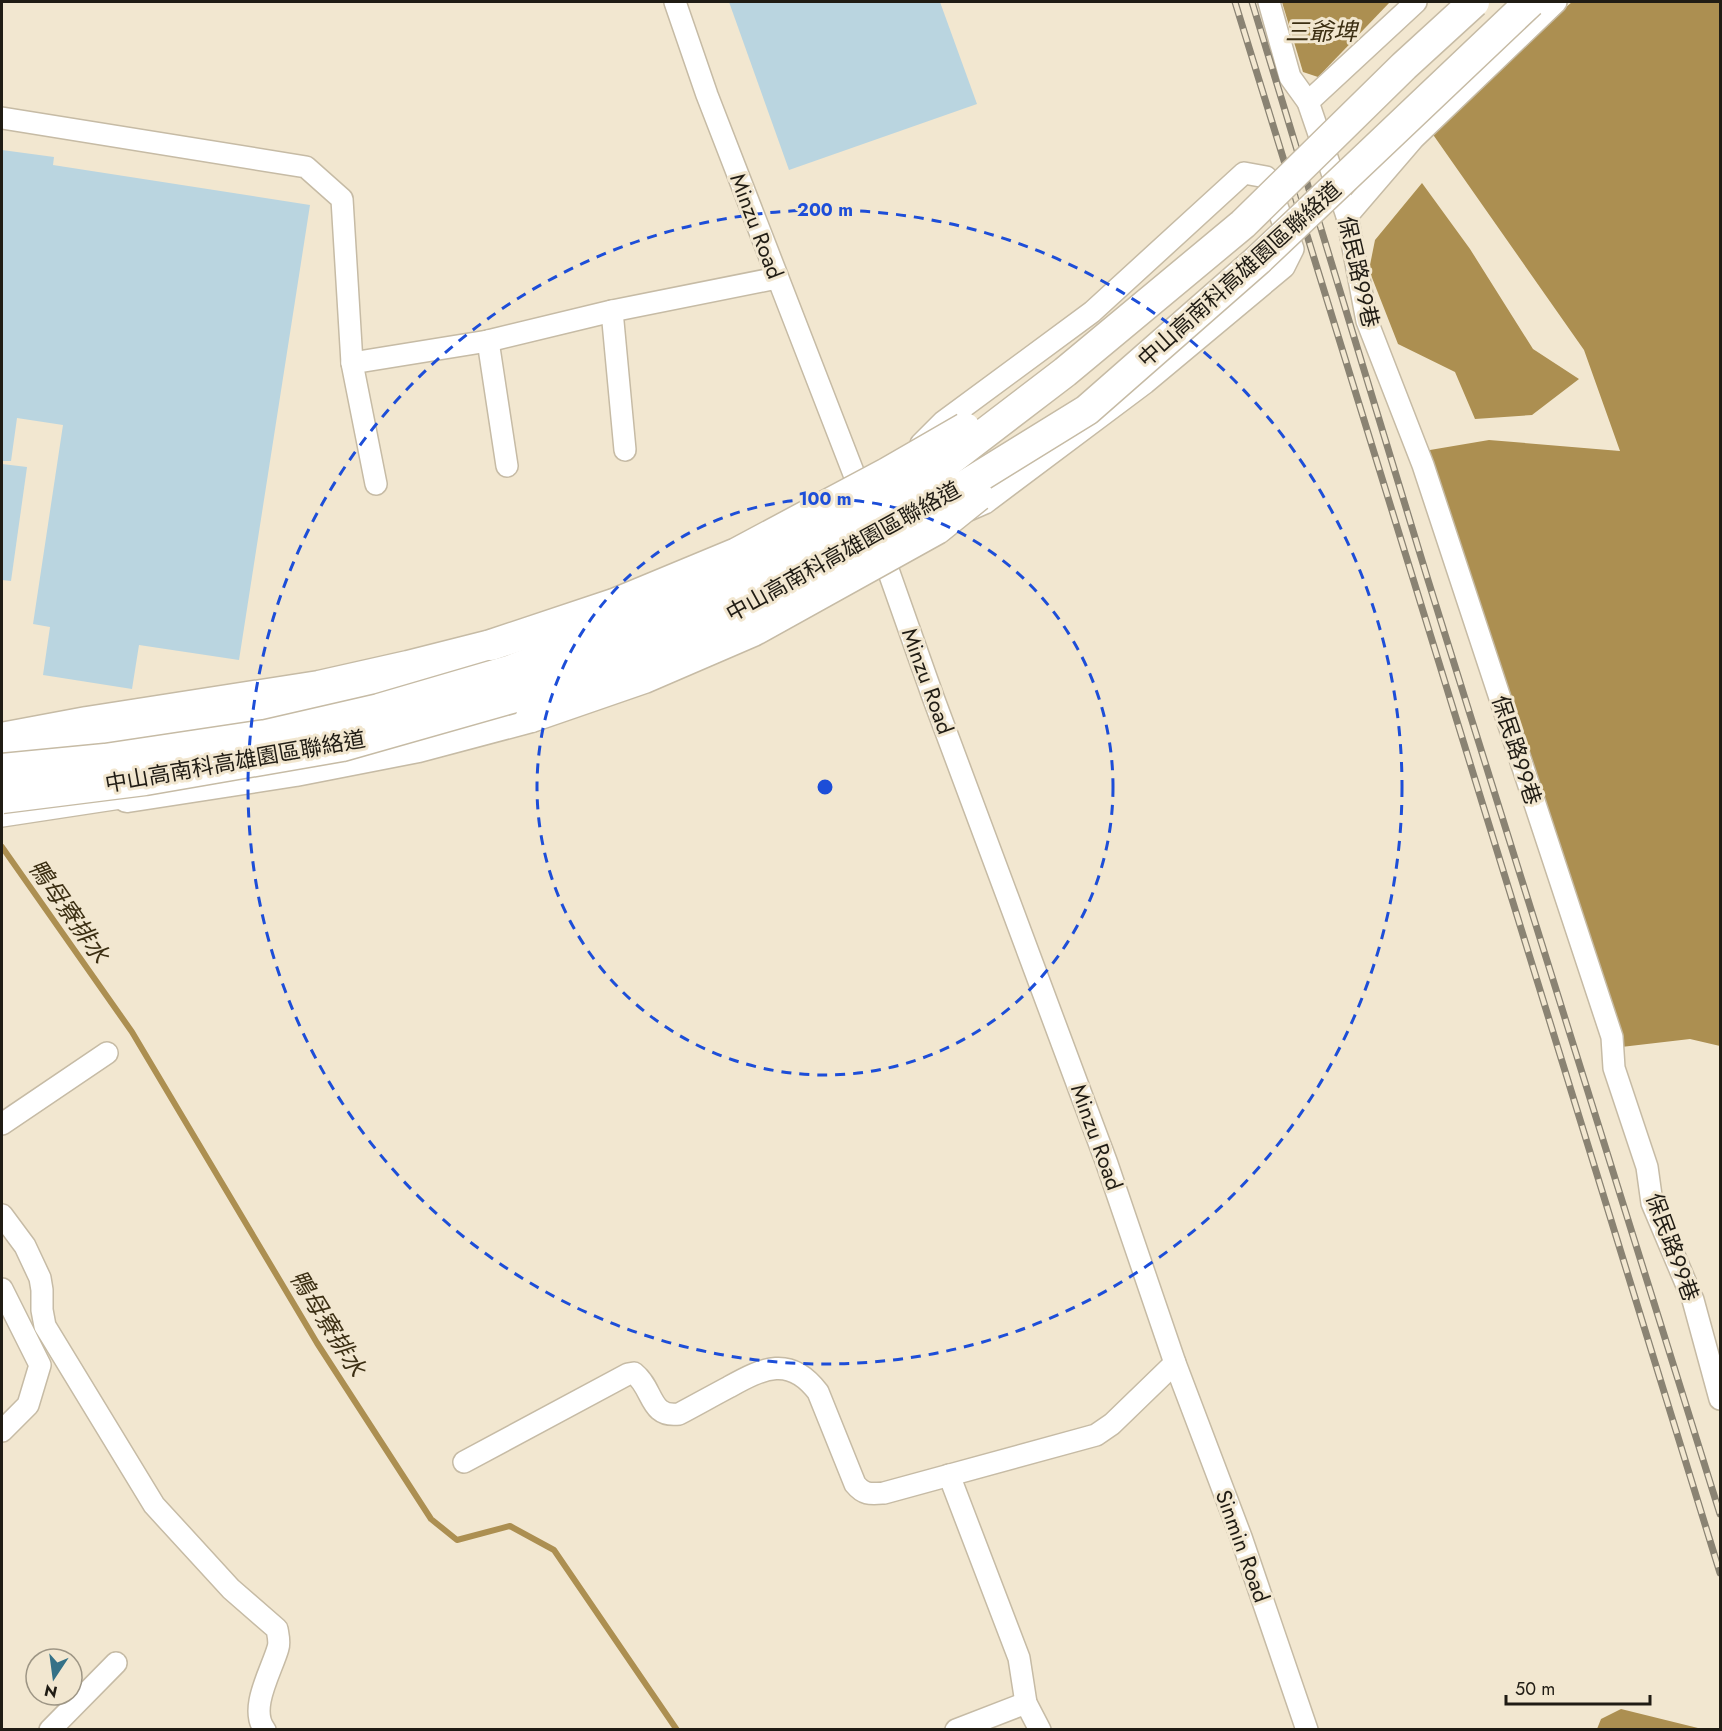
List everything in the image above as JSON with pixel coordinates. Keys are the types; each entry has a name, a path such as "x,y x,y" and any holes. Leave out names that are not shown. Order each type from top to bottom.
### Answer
{"highway":[{"name":"中山高南科高雄園區聯絡道","path":"2,769 105,759 266,735 379,709 509,671 730,585 912,489 1065,372 1243,224 1404,66 1474,2"},
{"name":"中山高南科高雄園區聯絡道","path":"2,798 145,780 342,746 515,697 738,612 914,517 1087,410 1258,260 1530,2"},
{"path":"2,738 87,722 319,686 491,645 614,604 737,553 1065,372"},
{"path":"127,797 295,771 418,747 531,717 644,678 764,625 937,529 1087,410"}],"street":[{"name":"Minzu Road","path":"675,2 707,95 864,499 937,708 1106,1161 1175,1363"},
{"name":"保民路99巷","path":"1269,2 1290,77 1308,102 1347,216 1367,321 1423,465 1612,1037 1614,1068 1647,1167 1652,1203 1693,1300 1720,1399"},
{"path":"1308,102 1416,2"},
{"path":"1347,216 1414,138 1556,2"},
{"path":"2,118 306,167 342,200 352,363 376,484"},
{"path":"2,751 42,748 270,716 364,697 458,670 587,627 739,566 864,499 943,423 1092,312 1244,173 1266,177 1293,249 1284,267 1145,383 985,503 881,548 708,633 543,697 375,739 204,774 127,797 2,816"},
{"path":"352,363 488,340 612,311 777,278"},
{"path":"612,311 625,450"},
{"path":"488,340 507,466"},
{"path":"2,1124 107,1053"},
{"path":"2,1215 25,1246 40,1278 45,1326 154,1505 231,1589 277,1629 279,1647 259,1706 258,1718 265,1730"},
{"path":"2,1289 39,1365 28,1405 2,1431"},
{"path":"464,1462 627,1374 634,1373 642,1379 658,1410 668,1415 680,1414 754,1373 771,1368 792,1370 809,1379 818,1392 855,1484 861,1491 873,1494 884,1493 1096,1435 1112,1424 1175,1363"},
{"name":"Sinmin Road","path":"1175,1363 1241,1537 1307,1730"},
{"path":"949,1475 1019,1658 1026,1703 1040,1730"},
{"path":"50,1730 116,1663"},
{"path":"956,1730 1026,1703"}],"water":[{"name":"三爺埤","path":"1282,2 1390,2 1318,77 1303,72"},
{"path":"1572,2 1720,2 1720,1046 1690,1039 1604,1049 1529,822 1424,451 1489,440 1620,451 1584,350 1427,126"},
{"path":"1422,183 1470,249 1533,349 1579,379 1532,415 1475,419 1455,372 1398,344 1369,270 1375,240"},
{"path":"1621,1709 1702,1729 1597,1729 1601,1719"}],"building":[{"path":"729,2 940,2 977,104 789,170"},
{"path":"2,150 54,157 53,165 310,205 239,660 139,645 132,689 43,675 50,627 33,624 63,425 17,418 11,461 2,461"},
{"path":"2,464 27,467 11,581 2,580"}],"waterway":[{"name":"鴨母寮排水","path":"2,847 132,1032 317,1343 431,1519 457,1540 510,1526 554,1550 677,1730"}],"railway":[{"path":"1235,2 1720,1573"},
{"path":"1252,2 1428,580 1720,1514"}]}
